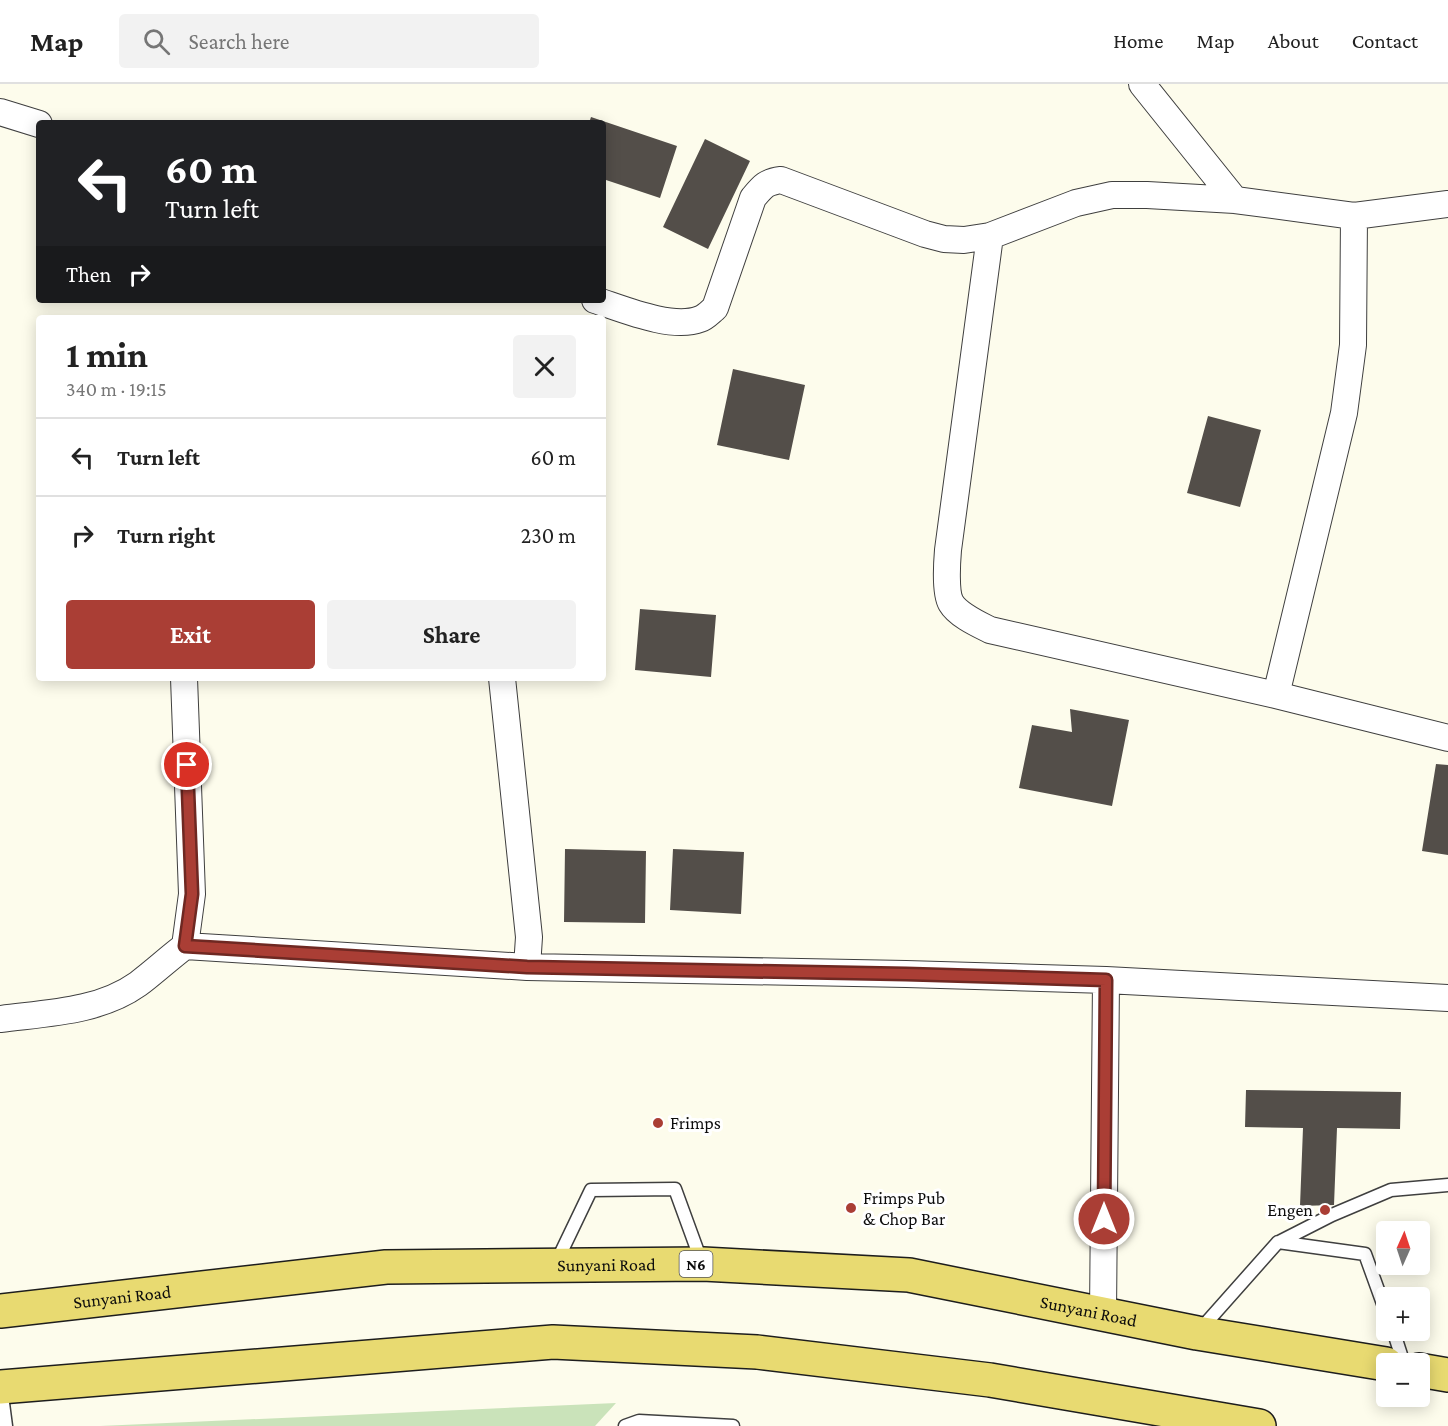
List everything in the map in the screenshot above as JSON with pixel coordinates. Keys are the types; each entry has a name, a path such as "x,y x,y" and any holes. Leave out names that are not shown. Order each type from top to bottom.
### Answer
{"main road":[{"name":"Sunyani Road","path":"0,1311 386,1267 703,1264 909,1275 1197,1333 1376,1362"},
{"path":"1,1387 553,1342 769,1353 990,1380 1259,1426"},
{"path":"1430,1372 1448,1375"}],"street":[{"path":"1142,84 1235,200"},
{"path":"0,112 36,123"},
{"path":"605,303 656,319 686,322 701,319 715,308 753,198 764,185 771,181 781,180 925,234 964,240 990,236 1076,204 1112,195 1235,200 1354,216 1448,204"},
{"path":"1276,695 1344,412 1353,345 1354,216"},
{"path":"990,236 948,550 946,576 950,602 966,618 990,630 1276,695 1448,738"},
{"path":"184,681 192,894 185,946"},
{"path":"502,681 529,937 527,967"},
{"path":"0,1019 76,1009 106,1000 137,985 185,946 527,967 1106,980 1448,998"},
{"path":"1103,1314 1106,980"}],"lane":[{"path":"1197,1333 1278,1242 1390,1190 1448,1185"},
{"path":"555,1265 591,1190 675,1190 703,1264"},
{"path":"1278,1242 1365,1254 1377,1287"},
{"path":"1,1387 6,1426"},
{"path":"625,1426 639,1420 733,1426"}],"green space":[{"path":"616,1403 595,1426 100,1426"}],"building":[{"path":"606,122 677,146 660,198 606,180"},
{"path":"705,139 750,161 708,249 663,227"},
{"path":"733,369 805,385 789,460 717,445"},
{"path":"1208,416 1261,430 1240,507 1187,493"},
{"path":"640,609 716,615 711,677 635,670"},
{"path":"1070,709 1129,720 1112,806 1019,788 1032,725 1072,732"},
{"path":"1436,764 1448,765 1448,855 1422,851"},
{"path":"565,849 646,851 645,923 564,922"},
{"path":"673,849 744,852 741,914 670,910"},
{"path":"1246,1090 1401,1092 1400,1129 1337,1128 1334,1205 1300,1206 1303,1128 1245,1127"}],"place":[{"name":"Frimps","path":"658,1123"},
{"name":"Frimps Pub & Chop Bar","path":"851,1208"},
{"name":"Engen","path":"1325,1210"}],"route":[{"path":"187,765 192,894 185,946 527,967 1106,980 1104,1219"}]}
